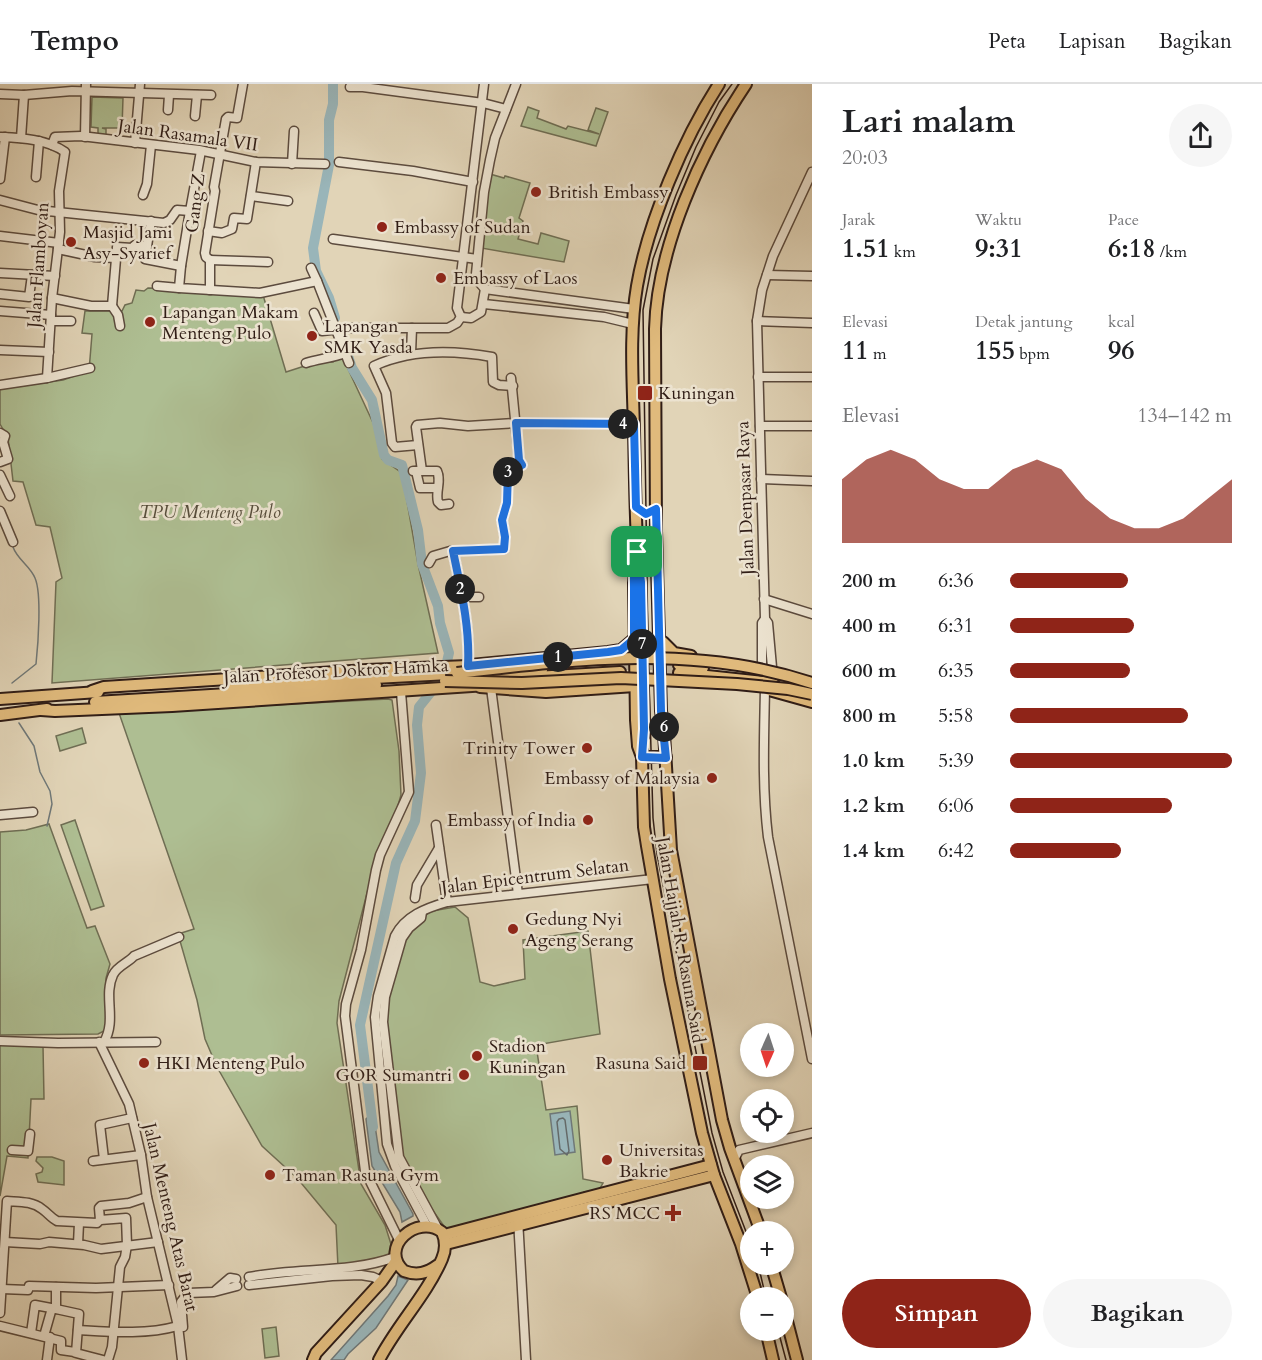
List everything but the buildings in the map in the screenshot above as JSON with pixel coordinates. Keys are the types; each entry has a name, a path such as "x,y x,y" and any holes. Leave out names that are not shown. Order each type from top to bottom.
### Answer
{"main road":[{"name":"Jalan Hajjah R. Rasuna Said","path":"719,84 685,147 654,227 641,268 634,309 634,424 637,552 641,582 644,827 694,1100 713,1170 755,1287"},
{"name":"Jalan Hajjah R. Rasuna Said","path":"746,84 725,116 706,152 680,216 657,296 656,509 661,711 671,850 709,1056 730,1148 757,1221"},
{"path":"706,106 720,105 725,116"},
{"path":"636,507 646,514 656,509"},
{"name":"Jalan Hajjah R. Rasuna Said","path":"637,552 634,572 635,686 638,746 642,757"},
{"name":"Jalan Hajjah R. Rasuna Said","path":"657,587 662,602 666,721 664,733"},
{"path":"0,699 113,687 367,670 468,666 621,650 634,639"},
{"path":"663,642 681,669 765,690 812,698"},
{"path":"608,652 624,660 623,681 616,687"},
{"name":"Jalan Profesor Doktor Hamka","path":"41,710 117,696 457,673 618,658 689,659 737,664 812,680"},
{"path":"468,666 494,674 620,668 506,680 485,688"},
{"path":"681,669 767,666 812,680"},
{"path":"681,669 812,680"},
{"path":"665,694 681,669"},
{"path":"681,669 789,687 812,698"},
{"name":"Jalan Profesor Doktor Hamka","path":"92,691 117,696 445,681 522,683 621,678 788,689 812,698"},
{"path":"0,715 41,710 172,706 485,688 546,692 635,686"},
{"path":"642,757 666,758"},
{"path":"313,1360 316,1353 382,1281 396,1259 399,1240 412,1229 439,1233 518,1220 713,1170"},
{"path":"379,1360 423,1293 442,1259 439,1233"},
{"path":"396,1259 400,1268 410,1273 427,1272 438,1265"},
{"path":"769,1341 773,1360"},
{"path":"792,1341 797,1360"}],"street":[{"name":"Gang Z","path":"210,290 210,260 205,255 218,154 226,119 228,117 237,118 243,84"},
{"path":"314,313 322,331 448,328 457,323 460,317 457,308 484,84"},
{"path":"516,84 490,159 484,192 476,278 485,289 634,309"},
{"path":"350,87 483,103 506,109"},
{"path":"85,137 86,88"},
{"path":"0,94 24,95 86,88 139,88 169,95 211,95"},
{"path":"135,142 139,88"},
{"path":"21,138 24,95"},
{"path":"168,110 169,95"},
{"path":"195,116 197,95"},
{"path":"292,164 294,131"},
{"path":"0,179 3,137 21,138 52,145"},
{"name":"Jalan Rasamala VII","path":"52,145 55,137 85,137 201,151 256,162 325,164"},
{"path":"36,177 39,141"},
{"name":"Jalan Flamboyan","path":"47,378 58,246 58,191 65,152 52,145"},
{"path":"143,195 147,184 151,145"},
{"path":"179,288 201,151"},
{"path":"208,231 225,233 232,229 234,218 247,219 256,162"},
{"path":"339,162 413,171 473,182"},
{"name":"Jalan Denpasar Raya","path":"767,666 762,623 765,619 757,321 766,275 773,256 812,172"},
{"path":"251,196 288,201"},
{"path":"0,200 38,210 164,223 171,219 177,210 190,211"},
{"path":"151,221 145,259 181,266"},
{"path":"0,236 58,246 95,257 116,258"},
{"path":"333,239 477,259"},
{"path":"120,326 118,315 112,306 117,247 147,246"},
{"path":"210,260 268,262"},
{"path":"311,268 339,330 349,363"},
{"path":"0,273 55,276"},
{"path":"0,294 29,297 32,275"},
{"path":"766,275 812,276"},
{"path":"157,286 260,292 317,280"},
{"path":"460,317 471,318 477,315 484,304 485,289"},
{"path":"52,298 91,306 112,306"},
{"path":"484,304 604,317 633,324"},
{"path":"0,311 71,321"},
{"path":"757,321 812,323"},
{"path":"411,353 412,328"},
{"path":"0,350 49,352"},
{"path":"306,363 321,358 334,358 345,352"},
{"path":"418,445 397,447 392,443 386,409 386,393 374,366 411,353 469,352 492,357 493,382 499,386 512,382 519,460 522,465 508,470 507,503 502,520 505,537 504,549 453,551 433,556 429,563"},
{"path":"0,385 47,378 90,368"},
{"path":"758,377 812,377"},
{"path":"437,488 420,488 417,471 418,445 412,426 428,423 468,426 516,423 634,424"},
{"path":"760,426 812,426"},
{"path":"0,434 5,436 3,442 8,459 0,462"},
{"path":"417,471 434,470 438,472 440,477 437,488 439,504 449,504"},
{"path":"0,475 10,496"},
{"path":"761,479 812,481"},
{"path":"0,511 13,542"},
{"path":"453,551 468,620 468,666"},
{"path":"462,597 480,597"},
{"path":"764,598 812,614"},
{"path":"485,688 518,894"},
{"path":"765,690 763,750 768,837 812,1059"},
{"path":"399,1240 365,1171 345,1016 380,855 409,792 401,692"},
{"path":"0,815 33,812"},
{"path":"436,825 447,902"},
{"path":"415,898 417,885 439,848"},
{"name":"Jalan Epicentrum Selatan","path":"439,1233 387,1144 375,1031 376,1006 384,987 399,927 413,920 431,906 447,902 653,879"},
{"path":"102,1042 111,1031 110,989 111,978 116,970 134,956 179,937"},
{"path":"0,1041 153,1042"},
{"name":"Jalan Menteng Atas Barat","path":"102,1042 129,1104 141,1155 147,1197 170,1286 182,1360"},
{"path":"104,1159 100,1125 132,1118"},
{"path":"730,1148 812,1130"},
{"path":"734,1160 739,1150 812,1130"},
{"path":"12,1150 28,1152 30,1134"},
{"path":"93,1161 141,1155"},
{"path":"100,1220 99,1208 101,1206 129,1203 147,1197"},
{"path":"0,1313 2,1253 5,1242 3,1227 8,1201 32,1204 43,1209 57,1221 96,1223 100,1220 126,1218 127,1245 120,1268 114,1333 108,1360"},
{"path":"518,1220 526,1360"},
{"path":"78,1244 79,1222"},
{"path":"5,1242 78,1244 101,1249 158,1242"},
{"path":"382,1281 361,1275 250,1281 270,1273 370,1264 396,1259"},
{"path":"186,1360 181,1302 188,1293 214,1292 234,1281"},
{"path":"2,1289 28,1290 28,1286 96,1288 170,1286"},
{"path":"47,1360 47,1337 56,1287"},
{"path":"31,1333 35,1305 78,1313 75,1352"},
{"path":"0,1326 62,1341 62,1350 102,1360"},
{"path":"78,1330 114,1333 156,1331 178,1326"}],"green space":[{"path":"92,97 123,98 122,128 102,128 106,129 106,135 98,134 98,128 91,127"},
{"path":"528,107 539,111 537,118 566,129 568,126 599,134 588,130 596,108 608,112 596,146 521,126"},
{"path":"490,174 530,183 519,218 523,221 518,239 538,244 541,233 569,241 564,262 481,248"},
{"name":"TPU Menteng Pulo","path":"148,288 263,295 286,372 320,361 333,362 342,356 375,427 382,459 402,473 418,564 438,653 52,683 56,582 62,578 50,527 36,525 23,482 13,481 8,438 0,424 0,389 63,380 89,371 92,334 82,333 85,311 122,311 125,305 132,303 136,290 144,291"},
{"path":"392,700 399,751 401,795 378,851 339,1001 337,1023 361,1184 385,1225 395,1257 338,1267 336,1225 297,1178 262,1146 217,1067 205,1039 197,1000 178,934 194,929 119,713"},
{"path":"82,728 86,743 60,751 56,736"},
{"path":"75,820 104,906 91,910 61,825"},
{"path":"49,824 87,928 95,926 110,964 106,978 106,1030 98,1034 0,1035 0,832 26,830"},
{"name":"GOR Sumantri","path":"455,907 468,918 480,982 494,986 525,979 523,940 588,931 600,1034 536,1045 546,1110 577,1106 583,1179 603,1183 599,1190 584,1192 585,1196 450,1231 446,1229 397,1160 380,1021 410,926 432,911"},
{"path":"0,1044 43,1046 44,1099 31,1099 28,1158 7,1156 0,1196"},
{"path":"37,1157 52,1157 64,1161 64,1185 38,1182 36,1174 42,1172 43,1168 36,1161"},
{"path":"276,1327 279,1356 265,1358 262,1329"}],"water":[{"path":"570,1111 575,1152 555,1155 550,1114"},
{"path":"373,1112 379,1152 413,1214 402,1222 400,1212 372,1166 366,1119"},
{"path":"398,1276 408,1280 376,1328 344,1360 331,1360 388,1296 396,1285"}],"waterway":[{"path":"333,84 333,104 329,120 329,165 313,248 316,271 329,298 335,318"},
{"path":"347,353 352,368 372,400 384,455 388,460 402,465 418,530 422,564 438,606 440,623 449,653 446,666"},
{"path":"12,683 36,664 39,620 35,578 13,547"},
{"path":"373,1127 360,1025 396,863 415,821 421,773 417,725 419,707 431,692"},
{"path":"19,723 34,746 40,772 50,791 52,804 47,826"}],"tunnel":[{"path":"620,665 679,665"},
{"path":"652,672 679,673"}],"tram line":[{"path":"732,84 719,102 696,147 676,195 653,259 643,310 653,818 657,854 712,1133 723,1172 742,1221"},
{"path":"761,1275 763,1287"},
{"path":"781,1341 786,1360"}],"place":[{"name":"British Embassy","path":"536,192"},
{"name":"Embassy of Sudan","path":"382,227"},
{"name":"Masjid Jami Asy-Syarief","path":"71,242"},
{"name":"Embassy of Laos","path":"441,278"},
{"name":"Lapangan Makam Menteng Pulo","path":"150,322"},
{"name":"Lapangan SMK Yasda","path":"312,336"},
{"name":"Kuningan","path":"645,393"},
{"name":"Trinity Tower","path":"587,748"},
{"name":"Embassy of Malaysia","path":"712,778"},
{"name":"Embassy of India","path":"588,820"},
{"name":"Gedung Nyi Ageng Serang","path":"513,929"},
{"name":"Stadion Kuningan","path":"477,1056"},
{"name":"HKI Menteng Pulo","path":"144,1063"},
{"name":"Rasuna Said","path":"700,1063"},
{"name":"GOR Sumantri","path":"464,1075"},
{"name":"Universitas Bakrie","path":"607,1160"},
{"name":"Taman Rasuna Gym","path":"270,1175"},
{"name":"RS MCC","path":"673,1213"}],"route":[{"path":"516,423 634,424 636,507 646,514 656,509 661,711 666,758 642,757 644,729 641,582 637,552 634,572 634,639 627,646 621,650 608,652 468,666 468,620 453,551 504,549 505,537 502,520 507,503 508,470 522,465 519,460 516,423"}]}
